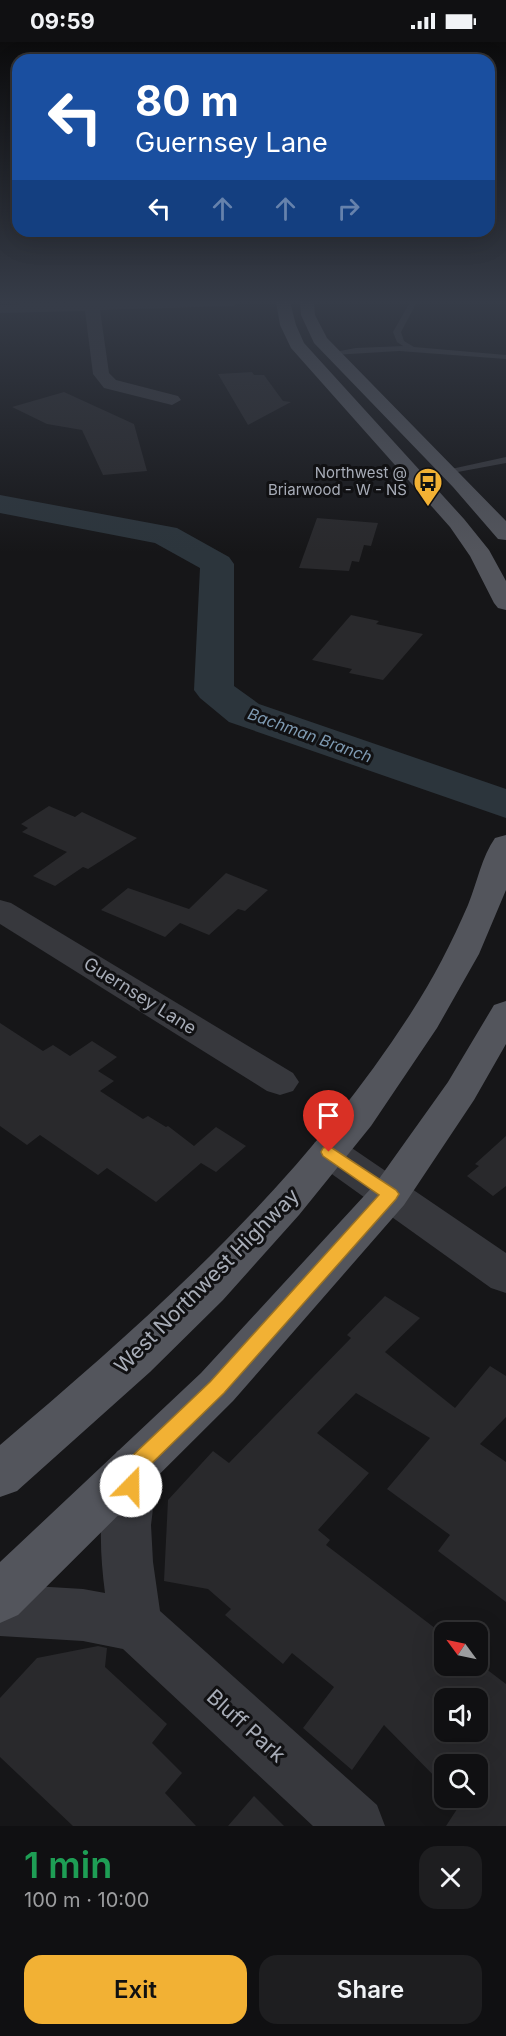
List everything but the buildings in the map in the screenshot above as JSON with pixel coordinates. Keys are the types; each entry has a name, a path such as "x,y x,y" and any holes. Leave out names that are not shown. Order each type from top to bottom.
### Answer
{"main road":[{"path":"333,385 457,523 481,555 506,603"},
{"path":"364,385 506,534"},
{"path":"382,439 414,437"},
{"name":"West Northwest Highway","path":"0,1475 154,1340 273,1220 329,1152 402,1058 430,1015 467,948 494,882 506,844"},
{"path":"0,1597 217,1388 390,1194 461,1091 506,1013"}],"street":[{"path":"115,385 172,400"},
{"name":"Guernsey Lane","path":"0,910 279,1082"},
{"path":"329,1152 506,1276"},
{"path":"0,1610 83,1615 136,1625 127,1562 126,1525 134,1467"},
{"name":"Bluff Park","path":"136,1625 356,1826"}],"lane":[{"path":"447,471 506,460"}],"waterway":[{"name":"Bachman Branch","path":"0,504 165,535 217,564 214,690 244,713 506,804"}],"place":[{"name":"Northwest @ Briarwood - W - NS","path":"428,508"}],"route":[{"path":"131,1486 134,1467 217,1388 390,1194 329,1152"}]}
